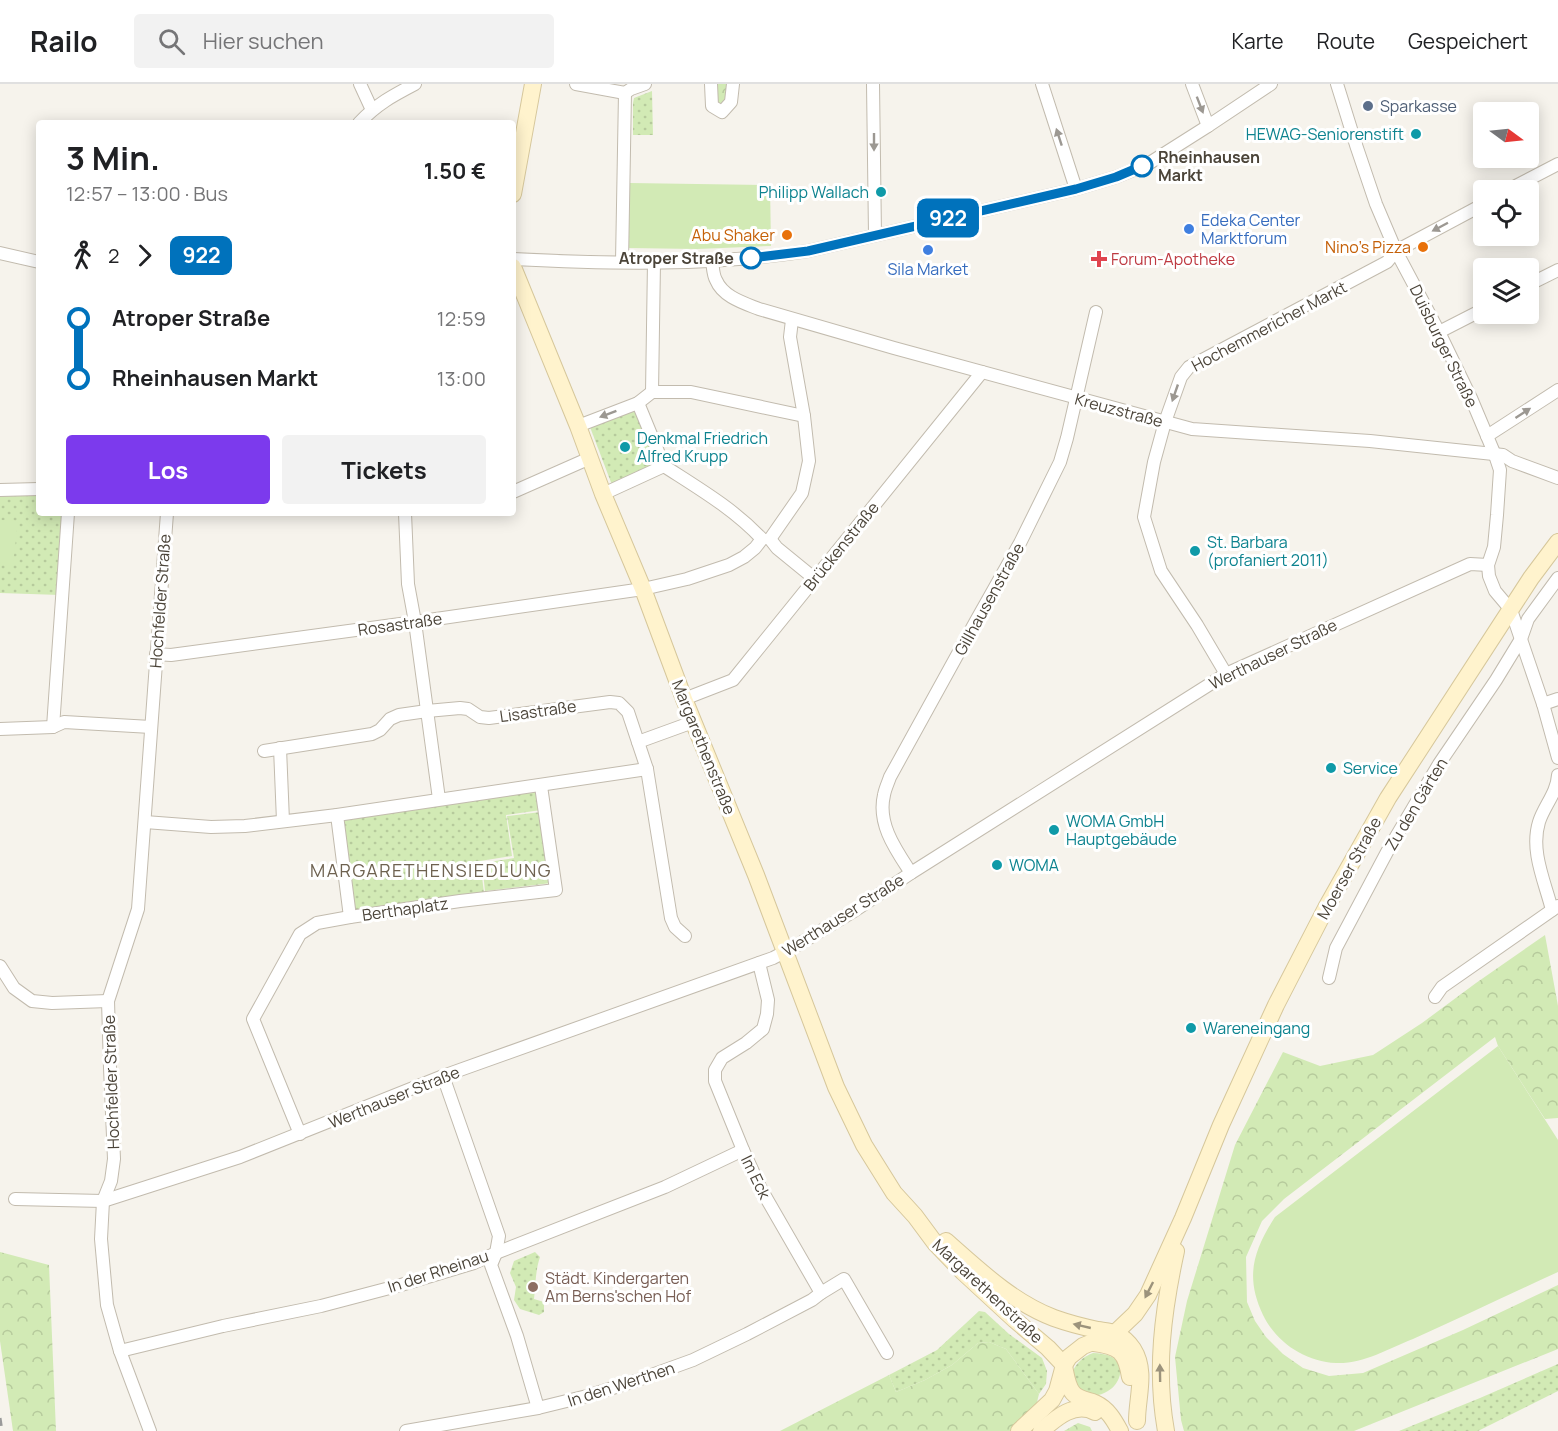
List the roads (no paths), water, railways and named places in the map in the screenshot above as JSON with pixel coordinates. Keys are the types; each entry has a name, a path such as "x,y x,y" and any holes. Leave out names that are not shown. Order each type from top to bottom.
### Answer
{"main road":[{"path":"516,178 533,84"},
{"name":"Margarethenstraße","path":"516,274 752,865 836,1088 859,1136 894,1193 915,1216 934,1243 1015,1320 1048,1347 1064,1365"},
{"name":"Moerser Straße","path":"1115,1333 1135,1314 1148,1295 1221,1125 1276,1005 1326,908 1388,798 1531,578 1558,542"},
{"name":"Margarethenstraße","path":"915,1216 1003,1290 1026,1304 1067,1323 1115,1333"},
{"name":"Moerser Straße","path":"1166,1431 1160,1371 1162,1321 1183,1218"},
{"path":"1019,1431 1052,1400 1057,1391 1064,1365 1074,1352 1115,1333 1134,1350 1141,1371 1137,1404 1140,1426"},
{"path":"1094,1342 1110,1345 1119,1350 1127,1361 1131,1405 1140,1426"},
{"path":"1064,1365 1067,1383 1073,1393 1110,1413 1119,1431"},
{"path":"1041,1431 1069,1410 1079,1408 1100,1415 1119,1431"}],"street":[{"path":"360,84 372,110"},
{"path":"362,120 383,101 415,84"},
{"path":"576,84 625,93 645,84"},
{"path":"711,84 712,106 722,112 731,102 733,84"},
{"path":"873,84 874,235"},
{"path":"1042,84 1076,189"},
{"path":"1192,84 1208,126"},
{"path":"516,259 654,262 763,257 808,251 1076,189 1148,164 1271,84"},
{"name":"Duisburger Straße","path":"1337,84 1376,204 1396,251 1471,398 1500,470 1494,547 1488,565"},
{"path":"622,262 625,93"},
{"path":"1527,180 1558,164"},
{"name":"Hochemmericher Markt","path":"1226,674 1161,571 1144,517 1154,462 1181,377 1189,368 1387,262 1396,251 1473,210"},
{"path":"0,253 36,261"},
{"name":"Kreuzstraße","path":"712,261 715,280 724,292 742,303 792,320 1192,429 1370,441 1503,455 1512,461 1558,478"},
{"path":"652,392 654,262"},
{"path":"1539,280 1558,270"},
{"name":"Gillhausenstraße","path":"911,873 890,841 882,812 884,795 890,777 1020,543 1060,462 1096,312"},
{"path":"1439,332 1473,315"},
{"name":"Rosastraße","path":"156,654 171,655 643,589 687,579 729,565 744,557 766,539 802,493 808,461 804,416 790,337 792,320"},
{"name":"Brückenstraße","path":"684,699 733,680 982,372"},
{"path":"1487,436 1558,390"},
{"path":"578,426 638,403 652,392 691,392 804,416"},
{"path":"638,403 664,466 711,496 815,579"},
{"path":"516,491 590,458"},
{"path":"603,494 664,466"},
{"path":"0,490 36,489"},
{"path":"53,727 68,516"},
{"name":"Hochfelder Straße","path":"150,1431 120,1351 107,1305 102,1239 103,1201 111,1181 114,1159 108,1001 138,909 166,516"},
{"path":"405,516 408,584 439,800"},
{"name":"Werthauser Straße","path":"15,1199 103,1201 240,1157 443,1077 759,963 784,952 854,911 1226,674 1470,564 1488,565"},
{"path":"1488,565 1489,576 1495,591 1511,609 1543,704 1558,758"},
{"path":"1521,639 1528,619 1558,578"},
{"name":"Zu den Gärten","path":"1329,978 1336,948 1387,852 1439,764 1521,639"},
{"path":"1543,704 1558,699"},
{"name":"Lisastraße","path":"264,751 372,734 380,730 390,719 427,711 460,708 468,709 480,717 489,718 610,702 619,703 628,712 647,770 671,918 675,927 685,936"},
{"path":"0,729 53,727 64,722 151,727"},
{"path":"638,742 693,722"},
{"path":"280,748 283,821"},
{"path":"144,822 211,827 245,826 647,770"},
{"path":"1435,997 1442,987 1555,908 1535,849 1539,822 1551,799 1558,775"},
{"name":"Berthaplatz","path":"337,815 350,917 556,890 541,786"},
{"path":"300,1134 253,1019 300,934 317,923 350,917"},
{"name":"Im Eck","path":"759,963 768,1000 763,1029 722,1058 715,1070 715,1081 761,1189 821,1293"},
{"path":"0,966 14,988 32,1001 52,1003 108,1001"},
{"path":"443,1077 499,1236 491,1265 517,1336 538,1408"},
{"name":"In der Rheinau","path":"120,1351 223,1326 321,1306 474,1263 496,1252 665,1187 743,1150"},
{"path":"821,1293 844,1279 887,1353"},
{"name":"In den Werthen","path":"406,1431 538,1408 587,1396 693,1360 757,1329 821,1293"}],"railway":[{"path":"0,1418 2,1431"}],"place":[{"name":"Sparkasse","path":"1368,106"},
{"name":"HEWAG-Seniorenstift","path":"1416,134"},
{"name":"Rheinhausen Markt","path":"1142,166"},
{"name":"Philipp Wallach","path":"881,192"},
{"name":"Edeka Center Marktforum","path":"1189,229"},
{"name":"Abu Shaker","path":"787,235"},
{"name":"Nino's Pizza","path":"1423,247"},
{"name":"Sila Market","path":"928,250"},
{"name":"Atroper Straße","path":"751,258"},
{"name":"Forum-Apotheke","path":"1099,259"},
{"name":"Denkmal Friedrich Alfred Krupp","path":"625,447"},
{"name":"St. Barbara (profaniert 2011)","path":"1195,551"},
{"name":"Service","path":"1331,768"},
{"name":"WOMA GmbH Hauptgebäude","path":"1054,830"},
{"name":"WOMA","path":"997,865"},
{"name":"Wareneingang","path":"1191,1028"},
{"name":"Städt. Kindergarten Am Berns'schen Hof","path":"533,1287"}],"district":[{"name":"MARGARETHENSIEDLUNG","path":"431,870"}]}
